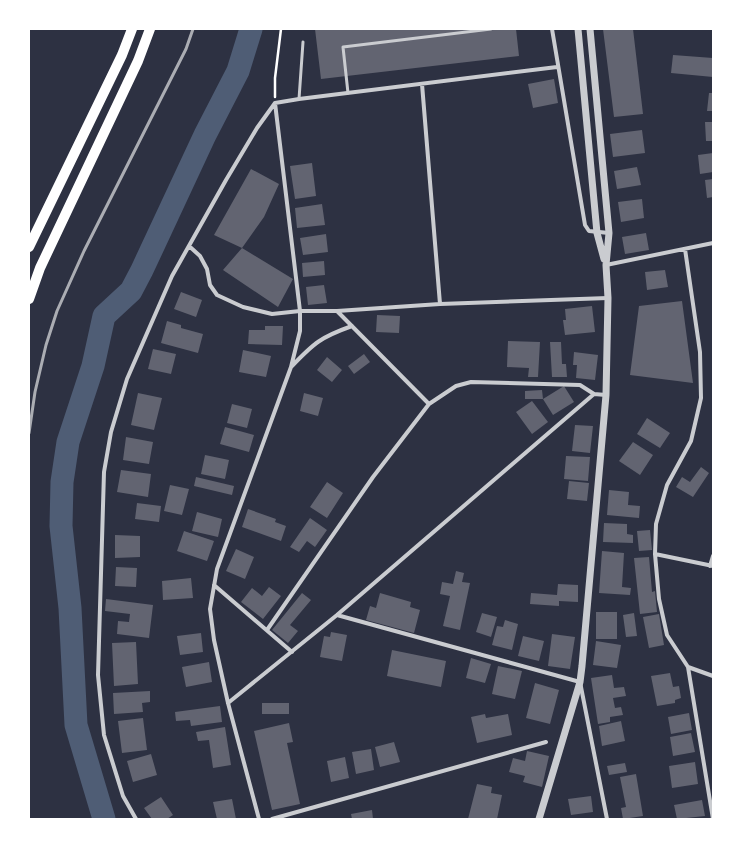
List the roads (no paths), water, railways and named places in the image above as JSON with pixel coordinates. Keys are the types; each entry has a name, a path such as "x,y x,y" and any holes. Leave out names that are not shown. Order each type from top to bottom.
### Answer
{"main road":[{"path":"29,247 122,55 132,29"},
{"path":"29,299 40,268 138,61 150,29"}],"street":[{"path":"552,29 582,215 589,232 608,233"},
{"path":"578,29 597,233 606,265"},
{"path":"539,819 580,682 606,395 608,298 606,265 608,233 590,29"},
{"path":"136,819 123,796 104,735 98,675 104,472 111,432 127,379 172,276 257,128 275,103 348,92 557,67"},
{"path":"422,84 440,304"},
{"path":"259,819 228,703 214,640 210,609 217,568 291,367 300,331 300,311 275,103"},
{"path":"606,265 713,243"},
{"path":"189,246 200,256 207,270 210,285 217,295 243,307 272,314 300,311 337,311 440,304 608,298"},
{"path":"685,249 700,352 701,398 691,441 667,485 656,524 655,554 659,599 668,635 688,667 713,819"},
{"path":"337,311 430,404"},
{"path":"291,367 316,342 330,334 352,326"},
{"path":"267,630 373,477 430,404 456,386 471,382 580,385 594,394 606,395"},
{"path":"228,703 337,615 594,394"},
{"path":"655,554 711,566 713,556"},
{"path":"214,584 292,652"},
{"path":"337,615 580,682"},
{"path":"688,667 713,676"},
{"path":"580,682 607,819"},
{"path":"272,819 546,742"}],"lane":[{"path":"348,92 342,48 490,29"},
{"path":"299,99 303,42"}],"waterway":[{"path":"104,819 76,725 70,608 61,526 62,482 68,442 93,366 104,316 131,291 142,270 205,135 238,71 251,29"}],"railway":[{"path":"29,433 35,392 46,345 57,311 84,251 186,49 193,29"}]}
